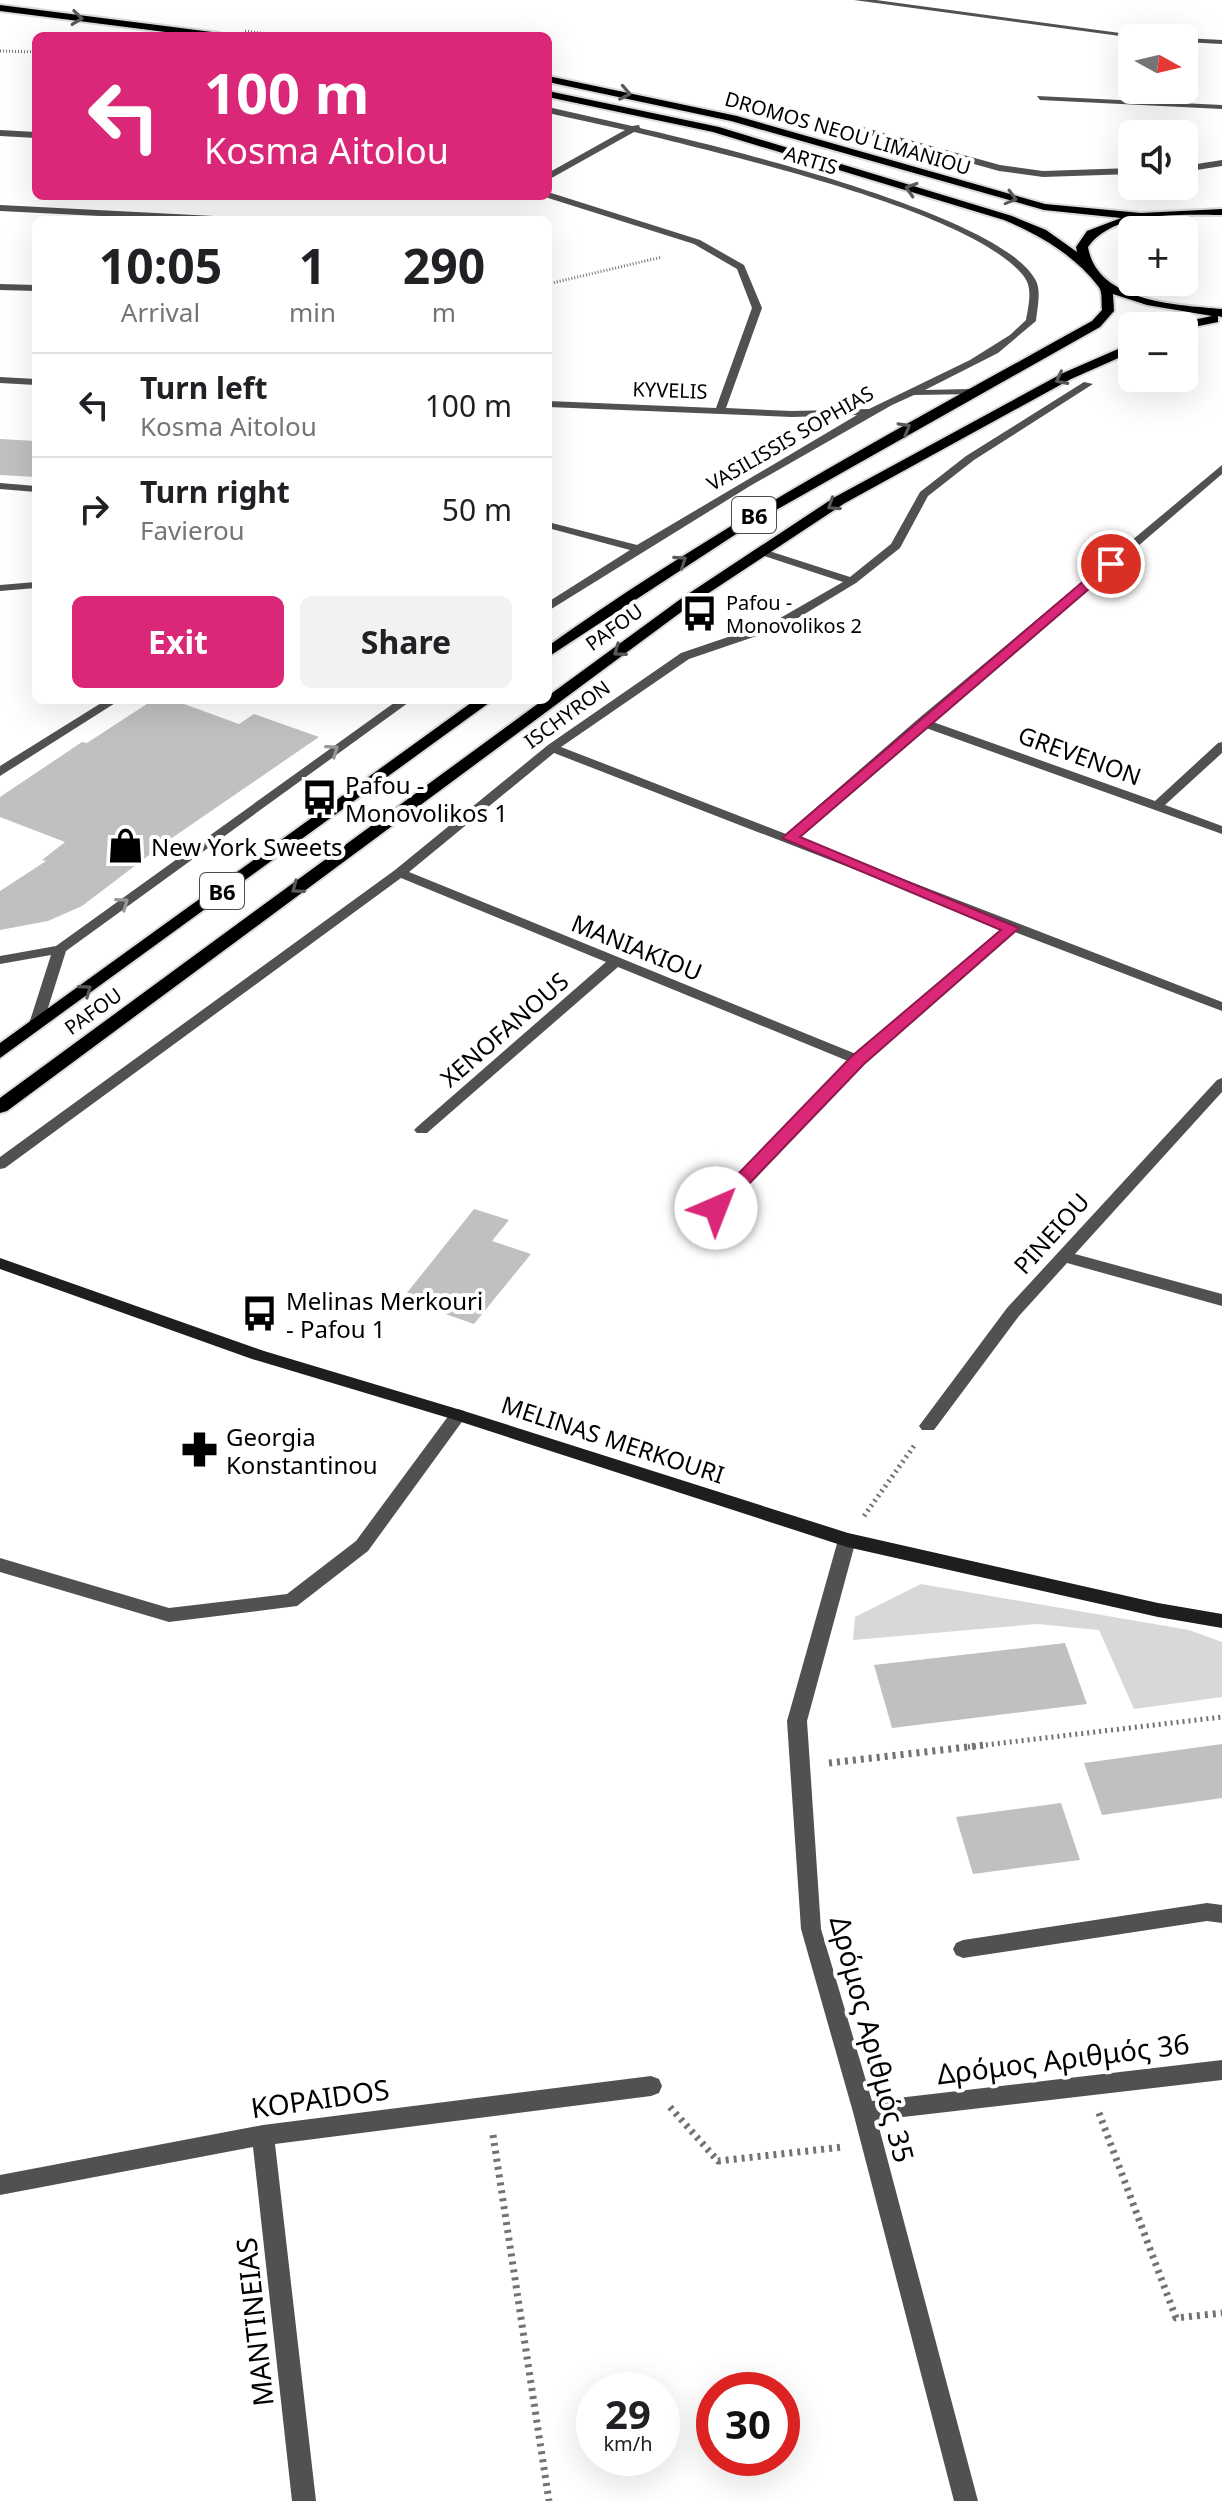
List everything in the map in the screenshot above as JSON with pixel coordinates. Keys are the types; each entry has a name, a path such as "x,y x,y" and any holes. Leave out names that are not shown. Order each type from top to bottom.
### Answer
{"main road":[{"path":"0,8 189,32"},
{"path":"16,23 91,32"},
{"name":"DROMOS NEOU LIMANIOU","path":"552,80 733,118 1044,207 1138,216"},
{"name":"DROMOS NEOU LIMANIOU","path":"552,95 715,129 1008,218 1042,232 1084,263 1106,285"},
{"path":"1138,216 1222,202"},
{"path":"1175,211 1222,212"},
{"path":"1084,263 1083,248 1092,235 1118,222"},
{"path":"1106,285 1156,304 1222,315"},
{"name":"PAFOU","path":"552,650 712,541 970,392 1096,324 1108,311 1106,285"},
{"path":"1198,322 1222,315"},
{"name":"PAFOU","path":"552,700 687,601 840,500 1067,376 1118,353"},
{"name":"PAFOU","path":"0,1052 479,704"},
{"name":"PAFOU","path":"0,1107 547,704"},
{"name":"MELINAS MERKOURI","path":"0,1263 258,1355 458,1415 847,1540 1158,1610 1222,1621"}],"street":[{"path":"858,0 1118,33"},
{"path":"1198,41 1222,42"},
{"path":"1040,98 1222,107"},
{"name":"ARTIS","path":"552,111 636,127 924,213 965,230 1013,259 1031,278 1033,295"},
{"path":"552,175 636,127"},
{"path":"859,129 999,168 1043,174 1118,171"},
{"path":"0,133 32,135"},
{"path":"1198,167 1222,163"},
{"path":"552,196 706,247 741,267 757,308 721,409"},
{"path":"0,208 155,216"},
{"path":"0,287 32,288"},
{"name":"VASILISSIS SOPHIAS","path":"552,604 637,548 828,436 992,353 1018,335 1031,321 1033,295"},
{"path":"0,380 32,382"},
{"name":"ISCHYRON","path":"0,1164 400,873 552,748 685,656 779,624 852,581 896,546 924,494 970,458 1088,384"},
{"path":"913,393 970,392"},
{"name":"KYVELIS","path":"552,404 792,414 871,412"},
{"name":"KYVELIS","path":"792,414 828,436"},
{"path":"789,838 922,722 1206,485 1222,468"},
{"path":"1206,485 1222,490"},
{"path":"0,486 32,489"},
{"path":"552,526 637,548"},
{"path":"762,552 852,581"},
{"path":"0,588 32,585"},
{"path":"0,772 108,704"},
{"path":"0,960 60,949 400,704"},
{"name":"GREVENON","path":"922,722 1222,830"},
{"path":"1157,806 1222,746"},
{"path":"552,748 1222,1007"},
{"name":"MANIAKIOU","path":"400,873 858,1060"},
{"path":"716,1208 858,1060 1011,928"},
{"path":"35,1027 60,949"},
{"name":"XENOFANOUS","path":"422,1130 615,962"},
{"name":"PINEIOU","path":"928,1426 1013,1312 1222,1083"},
{"path":"1062,1256 1222,1300"},
{"path":"0,1565 169,1615 291,1601 362,1546 458,1415"},
{"name":"Δρόμος Αριθμός 35","path":"847,1540 797,1721 811,1929 864,2112 966,2501"},
{"path":"963,1949 1207,1912 1222,1914"},
{"name":"Δρόμος Αριθμός 36","path":"864,2112 1222,2070"},
{"name":"KOPAIDOS","path":"0,2185 263,2135 651,2086"},
{"name":"MANTINEIAS","path":"263,2135 304,2501"}],"path":[{"path":"0,51 32,52"},
{"path":"552,283 706,247"},
{"path":"847,1540 928,1426"},
{"path":"801,1766 1222,1717"},
{"path":"651,2086 718,2161 872,2143"},
{"path":"1089,2086 1176,2318 1222,2313"},
{"path":"488,2107 549,2501"}],"shaded area":[{"path":"921,1584 1189,1630 1222,1642 1222,1697 1134,1709 1099,1630 1037,1624 853,1640 855,1617"}],"building":[{"path":"0,439 32,441 32,477 0,475"},
{"path":"147,704 184,704 239,724 254,714 319,737 169,840 82,906 48,921 0,930 0,891 46,861 42,860 65,842 0,817 0,797 82,742 87,743"},
{"path":"474,1209 509,1220 492,1241 531,1254 474,1324 402,1299"},
{"path":"1065,1643 1087,1704 892,1728 874,1665"},
{"path":"1222,1744 1222,1798 1102,1815 1084,1763"},
{"path":"1061,1803 1080,1860 973,1874 956,1817"}],"place":[{"name":"Pafou - Monovolikos 2","path":"700,613"},
{"name":"Pafou - Monovolikos 1","path":"319,798"},
{"name":"New York Sweets","path":"125,846"},
{"name":"Melinas Merkouri - Pafou 1","path":"260,1314"},
{"name":"Georgia Konstantinou","path":"200,1450"}],"route":[{"path":"716,1208 858,1060 1011,928 789,838 1111,564"}]}
